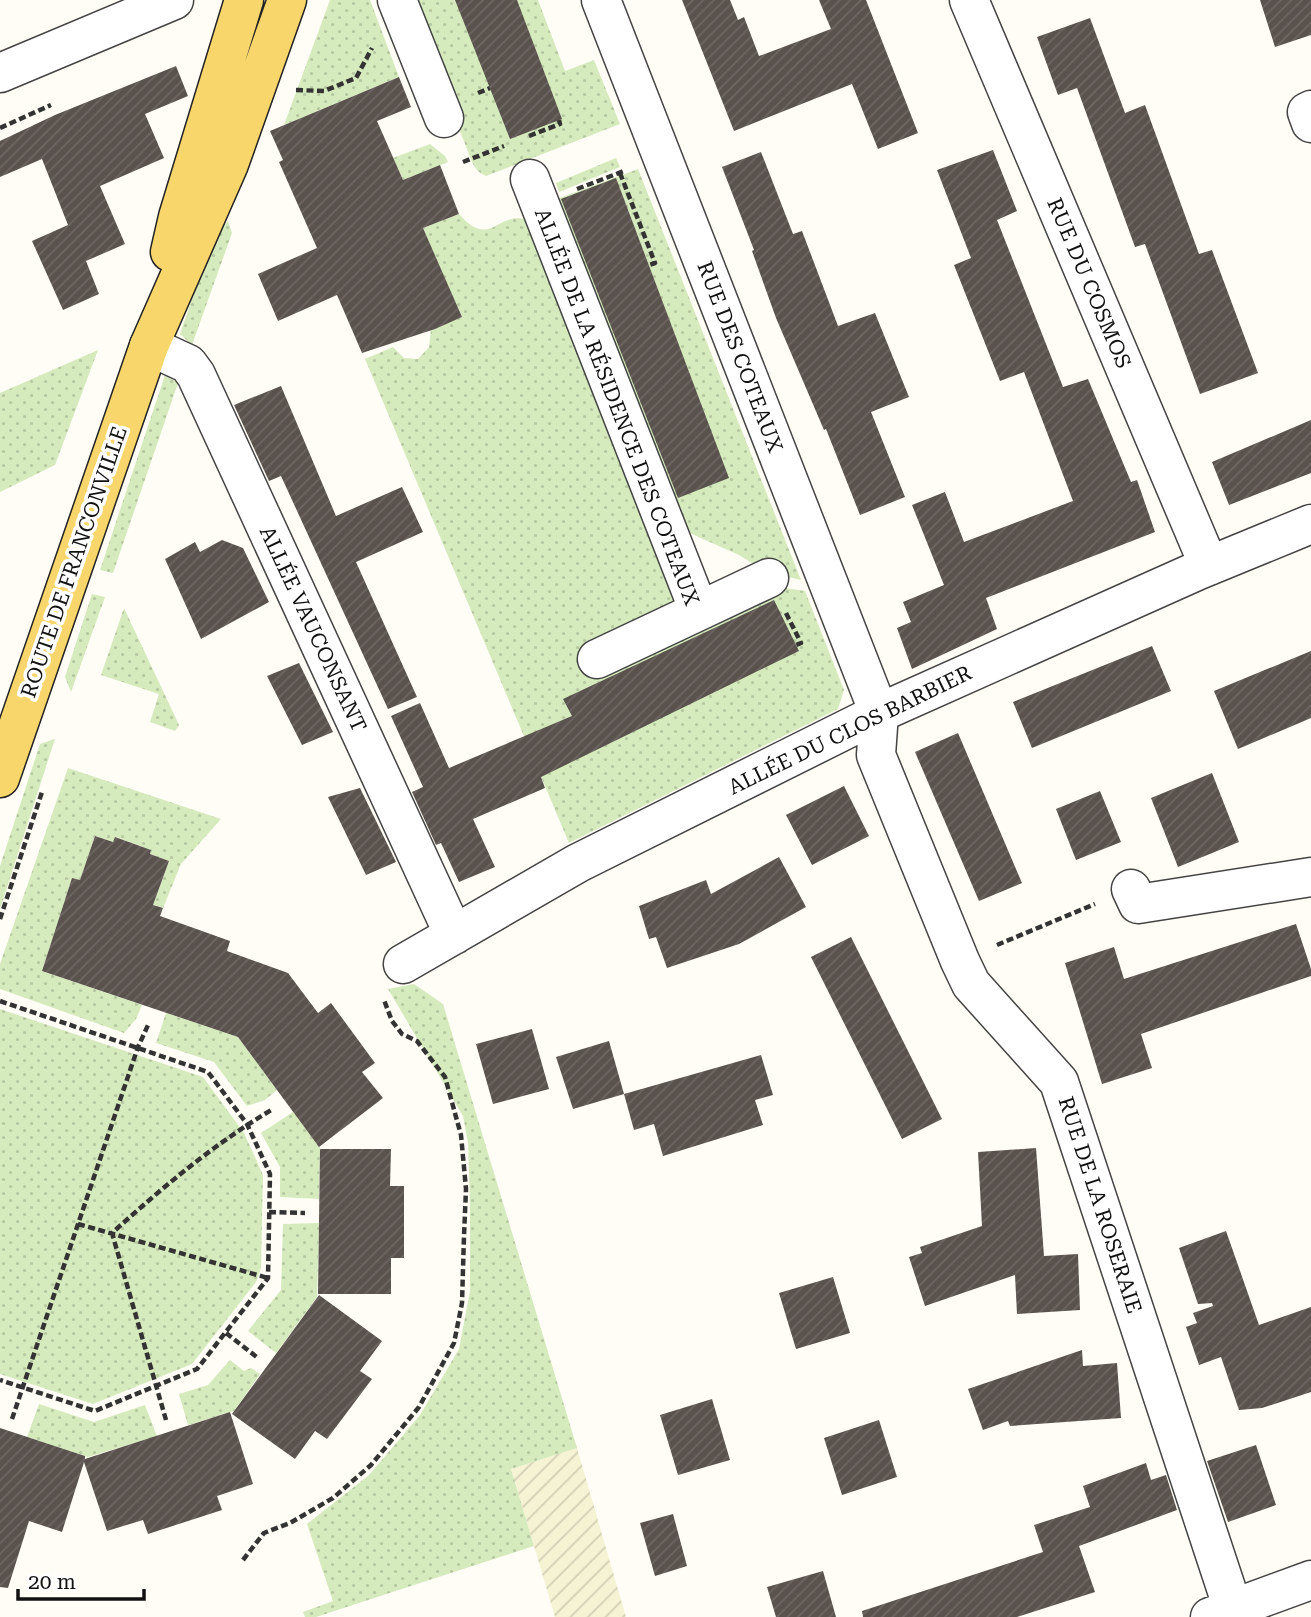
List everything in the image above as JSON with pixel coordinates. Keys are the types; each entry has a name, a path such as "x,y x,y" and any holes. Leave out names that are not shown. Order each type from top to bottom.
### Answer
{"main road":[{"name":"ROUTE DE FRANCONVILLE","path":"0,778 149,346 229,163 269,5"}],"street":[{"path":"0,73 174,0"},
{"path":"397,0 444,118"},
{"name":"RUE DES COTEAUX","path":"601,0 879,713"},
{"name":"RUE DU COSMOS","path":"969,0 1209,566"},
{"path":"1311,110 1307,111 1311,123"},
{"name":"ALLÉE DE LA RÉSIDENCE DES COTEAUX","path":"535,191 699,611 597,659"},
{"name":"ALLÉE VAUCONSANT","path":"149,346 188,364 196,375 454,935"},
{"name":"ALLÉE DU CLOS BARBIER","path":"392,978 454,935 578,863 879,713 1209,566 1311,524"},
{"path":"699,611 769,578"},
{"name":"RUE DE LA ROSERAIE","path":"879,713 876,755 971,984 1059,1082 1221,1613"},
{"path":"1132,889 1138,904 1311,877"},
{"path":"1221,1613 1311,1580"}],"path":[{"path":"288,89 324,91 356,78 372,47 370,36"},
{"path":"0,128 51,106"},
{"path":"535,191 620,173 630,168"},
{"path":"620,173 655,263 649,265"},
{"path":"960,961 1132,889"},
{"path":"243,1560 264,1533 290,1523 333,1498 371,1465 419,1407 454,1343 462,1303 466,1189 461,1135 445,1077 418,1041 402,1034 392,1021 392,978"},
{"path":"0,1001 208,1072 247,1125 270,1174 268,1278 197,1369 95,1411 0,1380"},
{"path":"12,1419 138,1047 149,1023"},
{"path":"112,1233 171,1180 273,1109"},
{"path":"270,1212 305,1213"},
{"path":"78,1224 268,1278"},
{"path":"112,1233 166,1420"},
{"path":"226,1333 258,1359"}],"shaded area":[{"path":"577,1448 626,1617 555,1617 511,1469"}],"green space":[{"path":"330,0 370,0 399,77 284,125"},
{"path":"409,0 538,0 565,71 594,60 620,124 486,176 476,169 472,162"},
{"path":"430,144 445,156 448,162 403,180 393,158"},
{"path":"616,158 620,167 559,192 556,183"},
{"path":"638,169 801,580 766,572 739,555 676,527 549,202"},
{"path":"459,214 478,229 486,229 515,218 525,219 688,607 778,587 805,591 844,690 838,709 569,843 365,359 393,347 404,358 418,359 429,347 431,330 461,317 423,228"},
{"path":"228,221 232,233 192,345 180,334 214,235"},
{"path":"98,350 55,465 0,492 0,393"},
{"path":"165,375 178,383 113,573 100,570"},
{"path":"92,594 105,597 71,692 65,677"},
{"path":"124,608 179,725 175,731 150,722 159,694 101,675"},
{"path":"55,739 0,909 0,866 40,744"},
{"path":"68,768 221,819 181,864 163,908 153,905 169,861 150,854 151,850 116,837 113,842 95,836 80,880 72,878 42,971 142,1005 136,1019 124,1033 0,989 0,964"},
{"path":"414,984 443,1004 577,1448 511,1469 534,1546 316,1617 305,1617 303,1612 333,1601 307,1524 369,1475 420,1415 459,1349 470,1291 468,1143 463,1116 388,989"},
{"path":"0,1009 203,1077 244,1133 263,1175 261,1268 256,1282 192,1364 93,1404 0,1374"},
{"path":"166,1013 238,1037 277,1090 265,1100 247,1106 214,1062 156,1043"},
{"path":"293,1112 320,1148 319,1199 280,1197 280,1167 261,1133"},
{"path":"319,1223 317,1297 276,1353 248,1331 281,1290 283,1224"},
{"path":"230,1360 244,1371 251,1368 260,1374 234,1411 188,1425 179,1394 208,1385"},
{"path":"39,1404 94,1422 145,1405 157,1436 88,1457 27,1437"}],"building":[{"path":"455,0 517,0 562,119 510,139"},
{"path":"682,0 730,0 738,20 744,17 759,56 831,29 819,0 866,0 918,133 878,149 852,84 734,131"},
{"path":"1260,0 1311,0 1311,35 1275,47"},
{"path":"1090,18 1125,113 1145,105 1199,254 1212,250 1258,373 1200,394 1145,244 1135,247 1077,88 1058,95 1037,37"},
{"path":"176,66 188,96 145,114 164,158 100,186 125,244 86,261 99,294 63,310 32,241 68,225 42,159 0,177 0,141 55,115"},
{"path":"399,77 411,107 377,121 403,180 440,165 459,214 423,228 462,317 435,329 362,353 337,295 278,321 258,274 317,248 279,162 283,160 270,131"},
{"path":"993,150 1017,211 997,220 1063,387 1088,379 1131,482 1137,480 1155,532 986,598 997,629 912,669 897,628 911,622 903,602 944,585 912,505 945,492 964,542 1073,501 1024,372 1000,381 954,265 971,258 937,170"},
{"path":"761,152 793,234 802,231 838,326 875,313 909,397 871,412 905,497 860,515 826,429 824,430 776,318 752,251 754,250 722,167"},
{"path":"616,178 729,478 678,498 561,199"},
{"path":"281,386 336,516 402,487 423,532 356,562 417,697 388,709 281,476 269,481 234,405"},
{"path":"1311,420 1311,473 1229,505 1212,462"},
{"path":"222,540 243,548 269,602 201,639 165,559 195,542 200,552"},
{"path":"774,600 799,651 541,777 545,788 473,819 495,867 459,882 441,843 436,845 412,792 423,787 391,716 420,703 449,768 572,716 563,699"},
{"path":"1152,646 1171,691 1032,748 1013,702"},
{"path":"1311,651 1311,718 1238,749 1214,691"},
{"path":"299,663 333,732 302,745 267,676"},
{"path":"958,733 1022,883 979,901 915,752"},
{"path":"1212,773 1239,842 1178,867 1151,798"},
{"path":"844,786 869,836 812,865 786,815"},
{"path":"360,788 396,862 366,875 328,797"},
{"path":"1100,791 1121,842 1076,860 1056,809"},
{"path":"95,836 113,842 115,837 151,850 150,854 169,861 153,905 163,908 160,916 230,941 227,951 288,973 318,1013 331,1003 375,1063 362,1072 383,1098 319,1147 238,1037 42,971 72,878 80,880"},
{"path":"779,857 806,907 739,944 667,968 656,937 649,939 639,906 706,880 711,894"},
{"path":"1296,924 1311,976 1141,1034 1152,1068 1102,1084 1065,963 1114,947 1124,979"},
{"path":"851,937 942,1119 902,1139 811,957"},
{"path":"532,1029 549,1089 493,1104 476,1044"},
{"path":"609,1041 624,1094 573,1109 556,1057"},
{"path":"761,1055 773,1095 755,1100 763,1125 663,1156 654,1124 634,1130 624,1094"},
{"path":"1036,1148 1044,1256 1078,1254 1080,1310 1017,1314 1015,1275 925,1306 909,1257 922,1253 920,1247 982,1226 978,1152"},
{"path":"320,1149 391,1149 390,1186 404,1186 404,1258 391,1258 391,1294 318,1294"},
{"path":"1226,1231 1259,1325 1311,1307 1311,1392 1262,1408 1239,1410 1221,1357 1199,1365 1186,1327 1197,1323 1193,1313 1213,1306 1212,1303 1198,1304 1179,1248"},
{"path":"833,1277 850,1333 796,1349 779,1293"},
{"path":"319,1295 382,1341 360,1371 372,1379 327,1439 315,1431 295,1459 232,1414"},
{"path":"1082,1350 1083,1366 1117,1363 1121,1418 1010,1426 1008,1421 983,1430 968,1389"},
{"path":"712,1399 730,1460 678,1475 660,1415"},
{"path":"230,1412 253,1484 217,1496 222,1510 148,1534 143,1520 107,1531 84,1462 62,1532 29,1521 8,1588 0,1587 0,1428 85,1456 85,1459"},
{"path":"879,1420 897,1477 842,1495 824,1438"},
{"path":"1256,1445 1276,1505 1228,1522 1207,1461"},
{"path":"1146,1463 1151,1480 1166,1475 1177,1510 1079,1546 1095,1592 1017,1617 863,1617 862,1611 1043,1552 1034,1525 1090,1507 1083,1486"},
{"path":"673,1514 687,1566 655,1576 640,1523"},
{"path":"823,1571 836,1617 776,1617 767,1587"}]}
